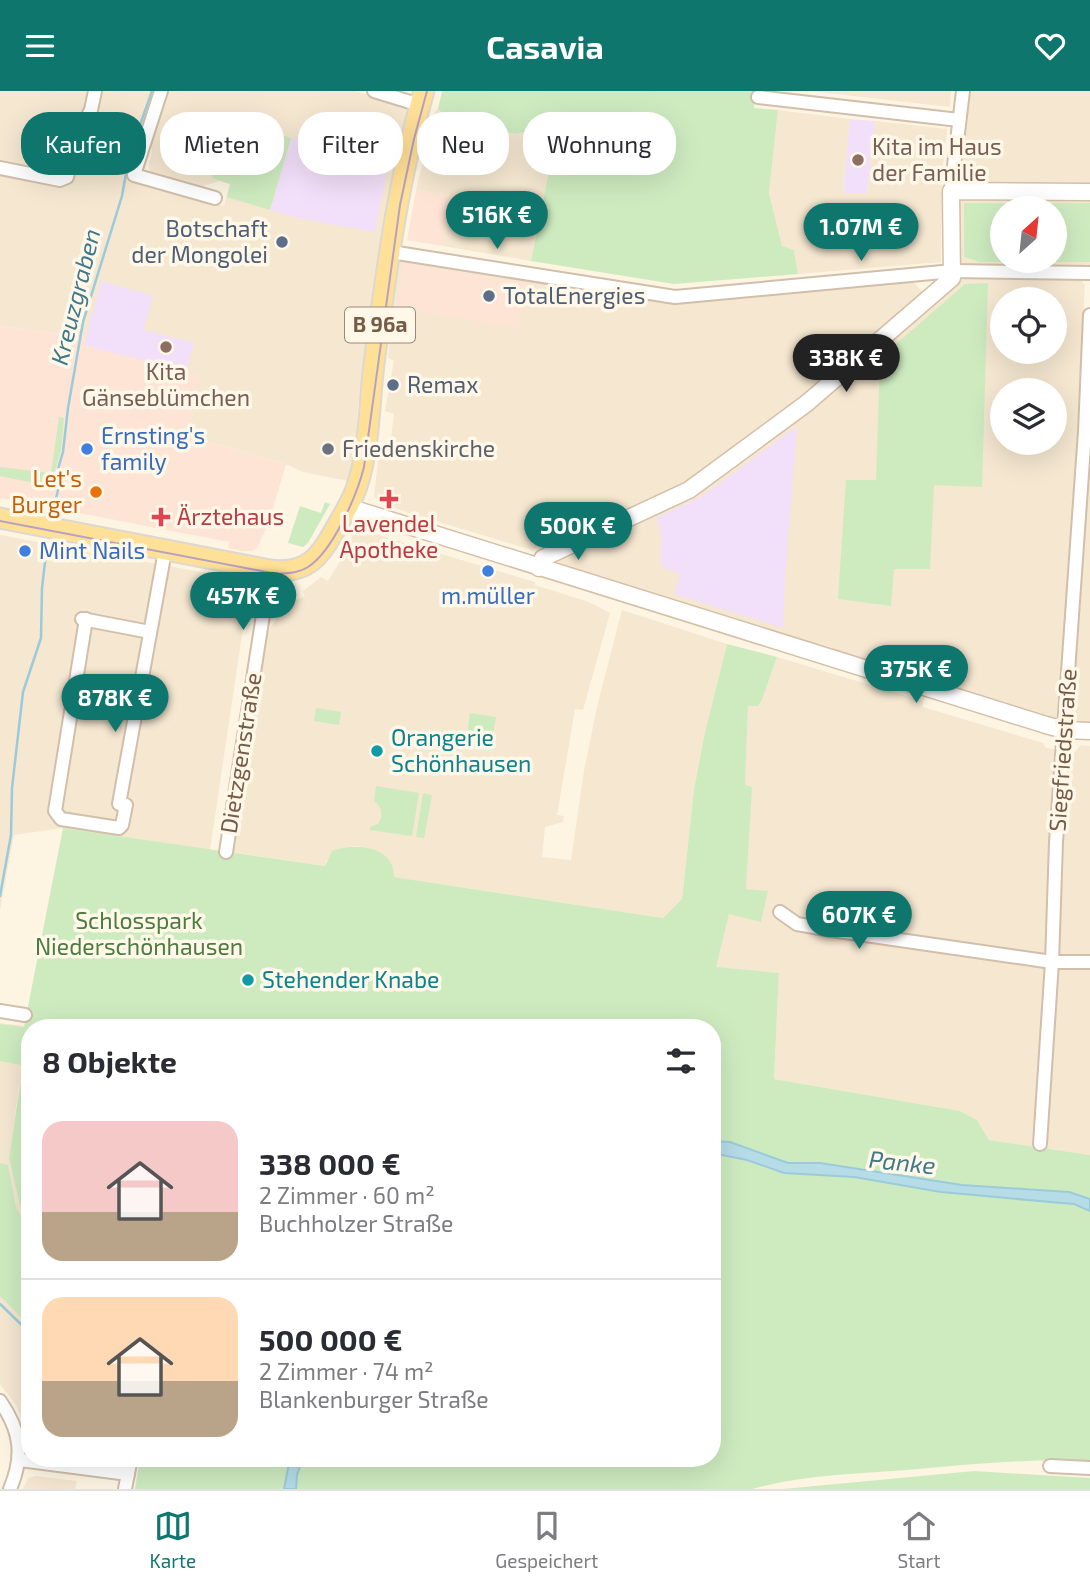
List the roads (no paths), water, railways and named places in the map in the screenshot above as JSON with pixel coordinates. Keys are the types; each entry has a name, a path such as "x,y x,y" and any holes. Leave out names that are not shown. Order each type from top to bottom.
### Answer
{"main road":[{"name":"B 96a","path":"0,518 266,570 294,571 310,563 321,553 357,487 391,251 406,163 422,98"},
{"path":"539,568 543,558 690,490 807,403 952,278 951,191 1090,192"},
{"path":"348,507 1064,730 1090,731"}],"street":[{"path":"0,168 60,180 66,177 77,136 91,110 95,91"},
{"path":"160,91 134,174 215,198"},
{"path":"374,91 422,98"},
{"path":"951,191 963,91"},
{"path":"758,97 959,120"},
{"path":"391,251 675,296 953,271 1090,274"},
{"name":"Siegfriedstraße","path":"1040,1144 1052,962 1056,842 1085,431 1090,315"},
{"path":"150,632 84,619 55,811 61,819 119,828 122,825 126,805 119,804 165,551"},
{"name":"Dietzgenstraße","path":"226,852 266,570"},
{"path":"780,912 797,924 1052,962 1090,962"},
{"path":"0,1011 25,1015"},
{"path":"0,1401 12,1421 19,1443 20,1460 10,1489"},
{"path":"1050,1466 1090,1468"},
{"path":"74,1467 128,1474"},
{"path":"125,1489 129,1467"}],"water":[{"path":"721,1142 730,1142 788,1163 820,1163 962,1185 1069,1192 1090,1199 1090,1211 1074,1204 941,1192 854,1177 784,1173 747,1160 721,1155"},
{"path":"288,1467 300,1467 296,1489 284,1489"}],"waterway":[{"name":"Kreuzgraben","path":"52,515 83,322 122,196 129,156 152,91"},
{"name":"Kreuzgraben","path":"0,896 11,835 12,788 23,692 41,638 42,588 47,545"},
{"name":"Kreuzgraben","path":"0,1304 21,1324"}],"tram line":[{"path":"0,521 277,574 301,570 317,559 343,521 364,467 400,205 427,91"}],"place":[{"name":"Kita im Haus der Familie","path":"858,160"},
{"name":"Botschaft der Mongolei","path":"282,242"},
{"name":"TotalEnergies","path":"489,296"},
{"name":"Kita Gänseblümchen","path":"166,347"},
{"name":"Remax","path":"393,385"},
{"name":"Ernsting's family","path":"87,449"},
{"name":"Friedenskirche","path":"328,449"},
{"name":"Let's Burger","path":"96,492"},
{"name":"Lavendel Apotheke","path":"389,499"},
{"name":"Ärztehaus","path":"161,517"},
{"name":"Mint Nails","path":"25,551"},
{"name":"m.müller","path":"488,571"},
{"name":"Orangerie Schönhausen","path":"377,751"},
{"name":"Stehender Knabe","path":"248,980"}],"park label":[{"name":"Schlosspark Niederschönhausen","path":"139,934"}],"water label":[{"name":"Panke","path":"902,1163"}]}
